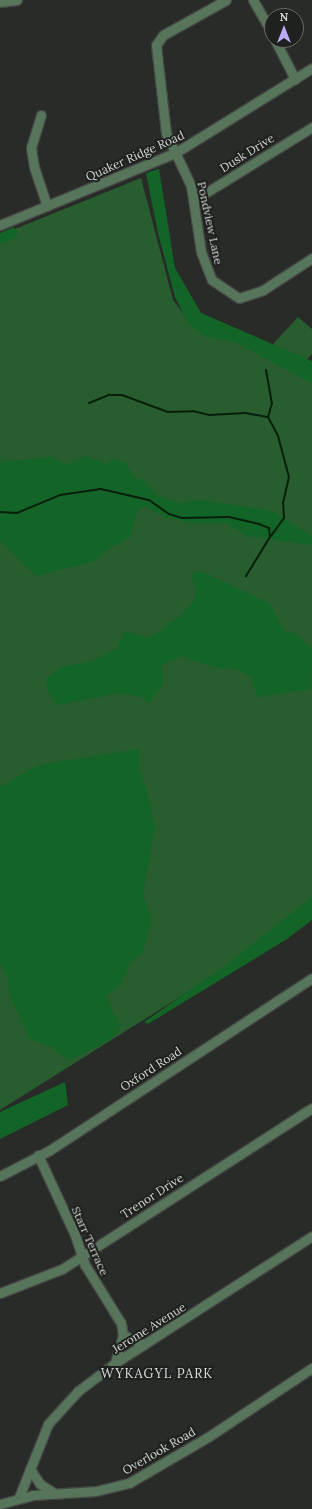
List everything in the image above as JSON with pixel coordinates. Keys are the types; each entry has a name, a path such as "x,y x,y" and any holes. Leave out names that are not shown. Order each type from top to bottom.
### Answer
{"street":[{"path":"0,2 17,0"},
{"name":"Pondview Lane","path":"226,0 163,35 156,45 162,110 175,154 191,186 201,252 209,274 229,294 239,298 263,290 312,258"},
{"path":"253,0 264,19"},
{"path":"279,48 295,79"},
{"name":"Quaker Ridge Road","path":"0,226 175,154 312,68"},
{"path":"41,115 31,148 34,167 47,206"},
{"name":"Dusk Drive","path":"194,200 312,127"},
{"name":"Oxford Road","path":"0,1176 38,1155 312,978"},
{"name":"Trenor Drive","path":"0,1293 62,1269 312,1109"},
{"name":"Starr Terrace","path":"38,1155 94,1282 122,1323 123,1335"},
{"name":"Jerome Avenue","path":"19,1497 36,1450 57,1412 78,1391 115,1362 144,1345 312,1236"},
{"path":"115,1362 123,1335 144,1345"},
{"name":"Overlook Road","path":"0,1504 19,1497 53,1492 96,1491 129,1483 202,1441 312,1368"},
{"path":"30,1469 40,1484 53,1492"}],"green space":[{"path":"159,169 175,268 201,313 312,361 312,383 233,341 206,337 188,323 175,297 158,233 146,173"},
{"path":"141,178 173,300 186,317 312,375 312,914 0,1110 0,235"},
{"path":"14,227 18,236 0,244 0,233"},
{"path":"298,317 312,329 312,354 300,366 273,344"},
{"path":"85,456 107,464 113,459 125,462 136,480 143,479 156,495 179,503 201,500 272,511 312,536 312,545 247,536 225,523 190,523 164,516 144,506 136,512 130,537 105,551 95,561 36,576 0,541 0,462 52,457 67,465"},
{"path":"194,571 205,573 269,603 284,631 296,633 312,649 311,689 257,697 251,677 237,669 216,668 181,656 162,665 163,683 149,704 142,697 119,693 57,705 48,691 46,679 61,667 90,662 117,648 125,631 149,638 179,617 194,601 197,590 192,579"},
{"path":"139,749 139,770 146,788 155,827 143,894 151,920 143,952 130,963 119,987 105,995 120,1026 118,1032 108,1041 69,1060 51,1047 30,1039 9,993 8,978 0,963 0,787 38,765"},
{"path":"312,897 312,920 287,939 148,1024 144,1022 222,968"},
{"path":"65,1082 68,1105 0,1139 0,1112"}],"waterway":[{"path":"266,370 272,403 268,417"},
{"path":"89,403 109,395 122,395 168,412 193,411 209,415 245,413 268,417 278,436 289,477 283,502 284,518 271,536"},
{"path":"0,512 17,513 60,495 101,489 149,500 169,514 182,518 229,517 259,524 269,528 270,537 246,576"}],"district":[{"name":"WYKAGYL PARK","path":"157,1374"}]}
